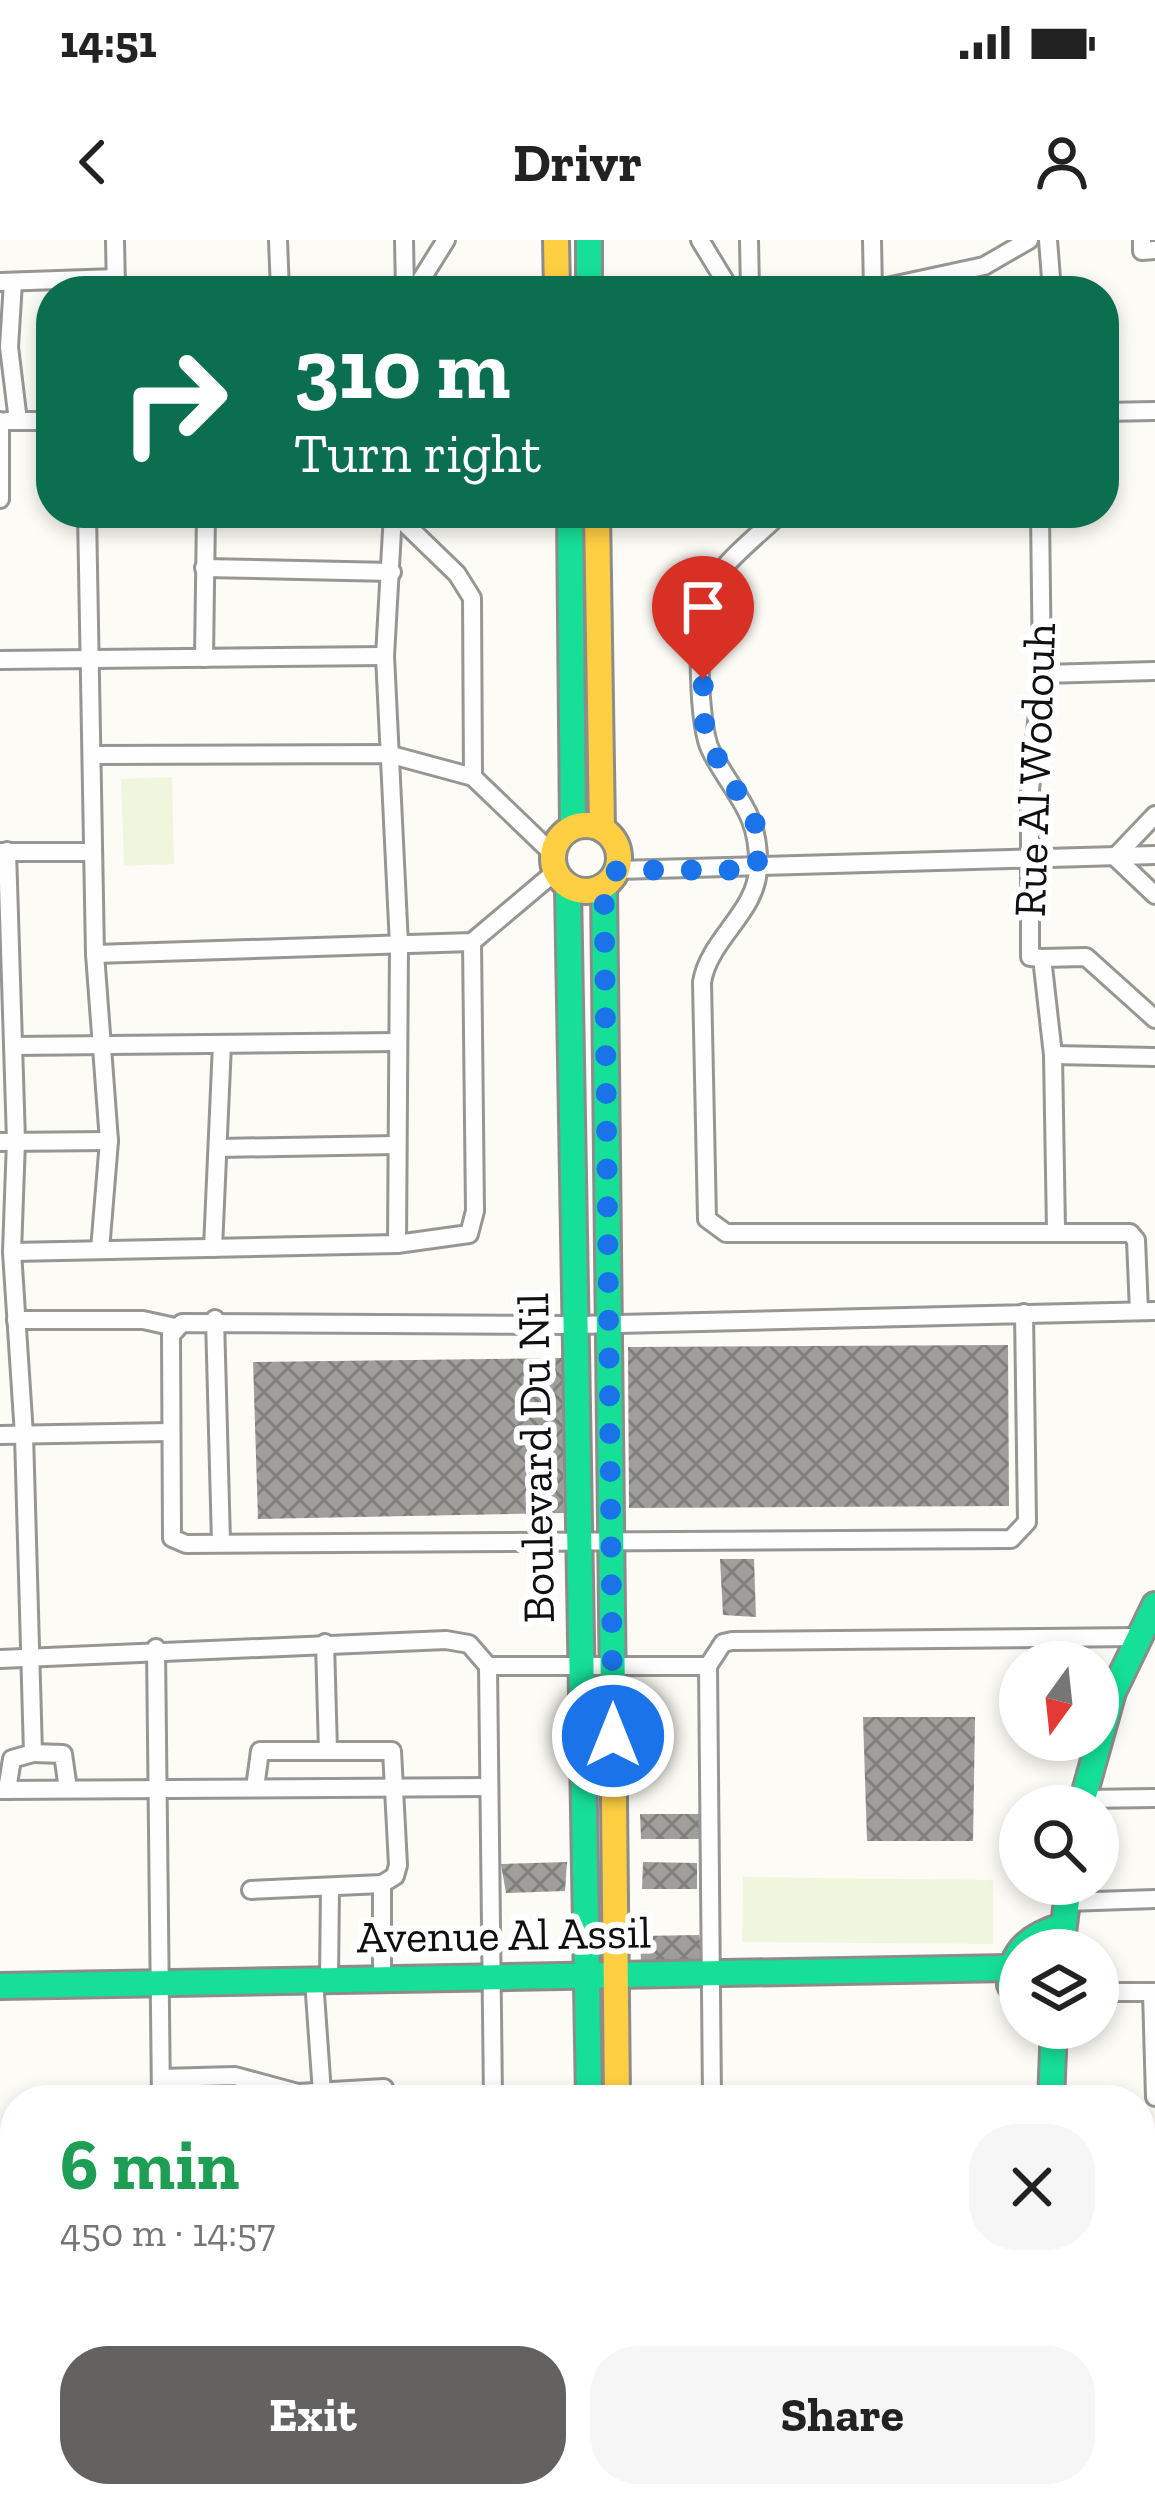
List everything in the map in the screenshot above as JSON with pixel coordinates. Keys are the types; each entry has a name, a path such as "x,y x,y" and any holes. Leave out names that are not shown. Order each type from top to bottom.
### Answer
{"street":[{"path":"116,240 116,276"},
{"path":"278,240 279,276"},
{"path":"404,240 405,276"},
{"path":"423,276 446,240"},
{"path":"556,240 557,276"},
{"path":"589,240 589,276"},
{"path":"700,240 721,276"},
{"path":"749,240 750,276"},
{"path":"872,240 873,276"},
{"path":"938,276 984,266 1029,240"},
{"path":"1048,240 1051,276"},
{"path":"1142,240 1142,251 1155,250"},
{"path":"0,499 6,421 6,282 36,283"},
{"path":"1119,412 1155,411"},
{"path":"87,528 95,955 109,1141 100,1250"},
{"path":"204,658 205,528"},
{"path":"393,528 385,656 399,946 397,1244"},
{"path":"409,528 457,574 472,598 473,777"},
{"path":"95,955 472,941 559,870 573,827 571,528"},
{"path":"597,528 602,829 618,849 610,878"},
{"path":"16,1320 143,1320 175,1327 215,1319 577,1325 1147,1311 1136,1240 1130,1233 726,1233 707,1219 702,982 706,960 750,898 758,870 755,822 705,737 703,613 714,582 766,528"},
{"name":"Rue Al Wodouh","path":"1040,528 1042,674 1030,790 1030,957 1042,958 1053,1055 1056,1231"},
{"path":"204,568 392,572"},
{"path":"0,660 385,656"},
{"path":"1042,674 1155,671"},
{"path":"93,755 388,754 473,777 559,870 586,891 610,878 1155,855"},
{"path":"1115,857 1155,814"},
{"path":"573,827 602,829"},
{"path":"33,1753 24,1435 8,1141 13,1046 4,851 92,852"},
{"path":"1115,857 1155,895"},
{"name":"Boulevard Du Nil","path":"559,870 577,1325 589,2085"},
{"name":"Boulevard Du Nil","path":"610,878 608,1324 617,2085"},
{"path":"12,1252 459,1240 473,1228 472,941"},
{"path":"1042,958 1086,957 1155,1019"},
{"path":"13,1046 398,1042"},
{"path":"213,1248 222,1044"},
{"path":"1053,1055 1155,1057"},
{"path":"8,1141 109,1141"},
{"path":"218,1148 395,1145"},
{"path":"175,1327 172,1538 186,1544 1018,1537 1027,1522 1024,1313"},
{"path":"215,1319 220,1542"},
{"path":"0,1436 170,1432"},
{"path":"1087,1785 1113,1692 1155,1605"},
{"path":"712,2085 708,1666 723,1643 1137,1637"},
{"path":"0,1659 156,1648 446,1640 469,1644 488,1666 494,2085"},
{"path":"325,1643 328,1751"},
{"path":"156,1648 161,2085"},
{"path":"488,1666 708,1666"},
{"path":"251,1890 382,1884 398,1871 392,1751 260,1751 255,1788"},
{"path":"68,1790 63,1754 33,1753 12,1759 3,1790 68,1790 392,1787 489,1787"},
{"path":"1119,1800 1155,1798"},
{"path":"382,1884 382,1979"},
{"path":"331,1887 322,1980 333,2085"},
{"path":"1065,1916 1155,1899"},
{"name":"Avenue Al Assil","path":"0,1986 999,1968"},
{"path":"1119,1992 1154,1992 1155,2085"},
{"path":"1052,2085 1053,2049"},
{"path":"161,2078 235,2076 264,2085"}],"green space":[{"path":"172,777 174,864 124,866 121,779"},
{"path":"743,1877 993,1880 993,1944 742,1942"}],"building":[{"path":"1008,1345 1009,1506 629,1508 628,1347"},
{"path":"562,1358 564,1513 258,1519 253,1362"},
{"path":"720,1559 754,1559 756,1617 723,1615"},
{"path":"863,1717 975,1717 973,1841 867,1841"},
{"path":"640,1814 700,1814 699,1839 641,1839"},
{"path":"567,1862 565,1891 506,1893 501,1864"},
{"path":"643,1862 697,1863 697,1889 642,1889"},
{"path":"699,1935 704,1963 641,1962 640,1936"}],"traffic: fast":[{"path":"589,240 589,276"},
{"path":"570,528 573,827"},
{"path":"604,886 613,1701"},
{"path":"568,887 589,2085"},
{"path":"1087,1785 1113,1692 1155,1605"},
{"path":"1064,1929 1066,1905"},
{"path":"1055,1929 1063,1926"},
{"path":"0,1986 999,1968"},
{"path":"1052,2085 1053,2049"}],"traffic: slow":[{"path":"556,240 557,276"},
{"path":"597,528 602,829"},
{"path":"586,825 610,834 619,858 610,882 586,891 562,882 553,858 562,834 586,825"},
{"path":"613,1701 617,2085"}],"route":[{"path":"613,1736 604,886 617,870 758,870 755,822 705,737 703,679"}]}
